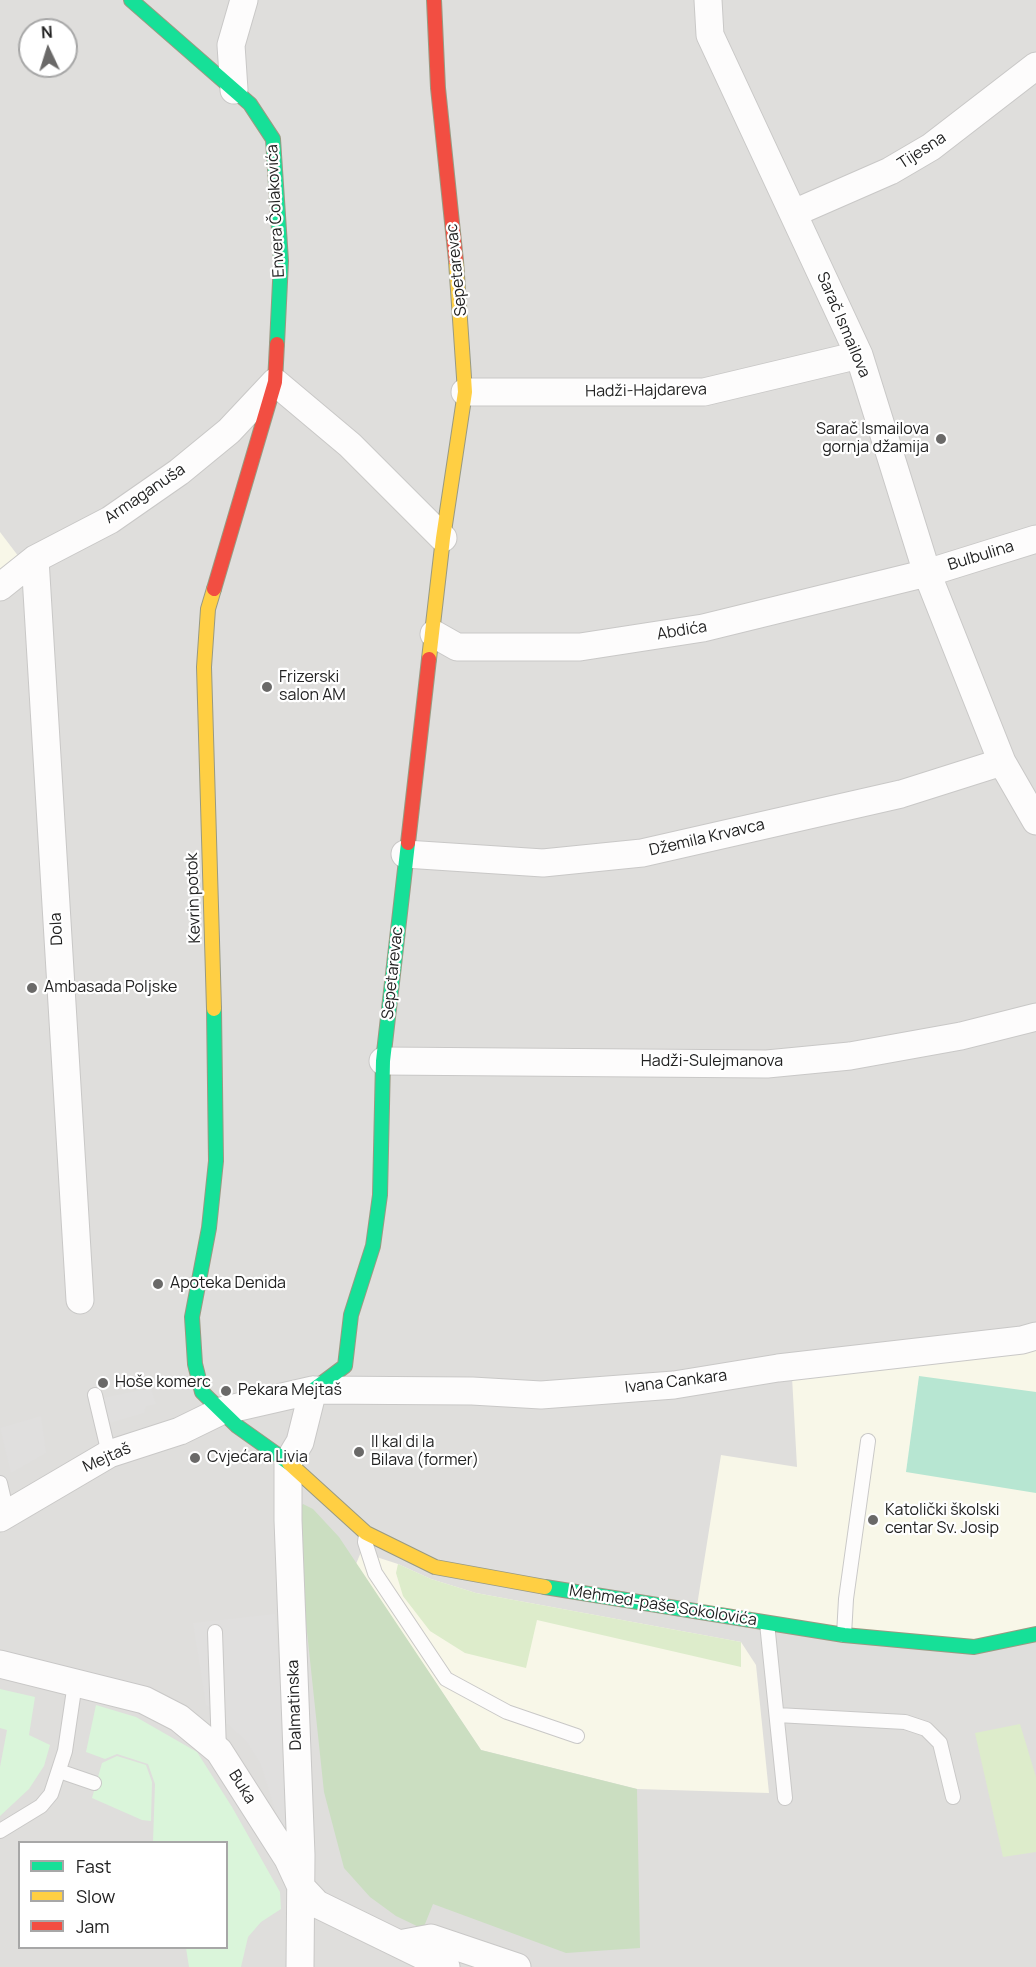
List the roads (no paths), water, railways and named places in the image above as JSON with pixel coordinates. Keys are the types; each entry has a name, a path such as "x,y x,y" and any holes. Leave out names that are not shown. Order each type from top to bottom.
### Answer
{"street":[{"name":"Envera Čolakovića","path":"131,0 250,104 273,139 281,261 275,382"},
{"path":"234,90 231,45 244,0"},
{"name":"Sepetarevac","path":"313,1390 345,1366 351,1315 373,1246 380,1195 383,1061 405,854 434,634 443,538 465,392 462,323 438,88 434,0"},
{"name":"Sarač Ismailova","path":"708,0 710,36 859,355 927,573 1002,762 1036,821"},
{"name":"Tijesna","path":"794,213 891,171 931,147 1036,66"},
{"name":"Hadži-Hajdareva","path":"465,392 704,392 859,355"},
{"path":"275,382 350,445 443,538"},
{"name":"Armaganuša","path":"0,587 35,559 110,520 179,472 229,431 275,382"},
{"name":"Kevrin potok","path":"221,1411 202,1392 195,1364 192,1317 209,1228 216,1161 217,1095 204,667 208,609 275,382"},
{"name":"Bulbulina","path":"927,573 1036,539"},
{"name":"Dola","path":"35,559 80,1300"},
{"name":"Abdića","path":"434,634 457,646 580,647 703,628 927,573"},
{"name":"Džemila Krvavca","path":"405,854 543,863 642,853 901,794 1002,762"},
{"name":"Hadži-Sulejmanova","path":"383,1061 767,1064 850,1056 961,1036 1036,1017"},
{"name":"Ivana Cankara","path":"313,1390 563,1394 674,1385 778,1368 1022,1340 1036,1336"},
{"path":"221,1411 288,1462 300,1442 313,1390"},
{"name":"Mejtaš","path":"4,1515 109,1454 180,1431 221,1411 313,1390"},
{"name":"Mehmed-paše Sokolovića","path":"288,1462 366,1533 435,1567 844,1635 974,1647 1036,1634"},
{"name":"Dalmatinska","path":"288,1462 301,1887 294,1960"},
{"path":"289,1500 300,1490 315,1487"},
{"name":"Buka","path":"0,1664 144,1700 179,1718 219,1751 288,1859 301,1887 317,1904 446,1967"},
{"path":"399,1944 431,1938 517,1967"}],"lane":[{"path":"95,1395 109,1454"},
{"path":"844,1635 846,1599 868,1441"},
{"path":"0,1483 4,1515"},
{"path":"366,1533 365,1542 375,1573 446,1679 507,1712 577,1736"},
{"path":"767,1623 785,1798"},
{"path":"215,1632 219,1751"},
{"path":"0,1831 41,1806 51,1794 65,1751 75,1683"},
{"path":"777,1715 905,1722 926,1729 940,1743 953,1797"},
{"path":"59,1771 94,1783"}],"place":[{"name":"Sarač Ismailova gornja džamija","path":"941,439"},
{"name":"Frizerski salon AM","path":"267,687"},
{"name":"Ambasada Poljske","path":"32,988"},
{"name":"Apoteka Denida","path":"158,1284"},
{"name":"Hoše komerc","path":"103,1383"},
{"name":"Pekara Mejtaš","path":"226,1391"},
{"name":"Il kal di la Bilava (former)","path":"359,1452"},
{"name":"Cvjećara Livia","path":"195,1458"},
{"name":"Katolički školski centar Sv. Josip","path":"873,1520"}]}
